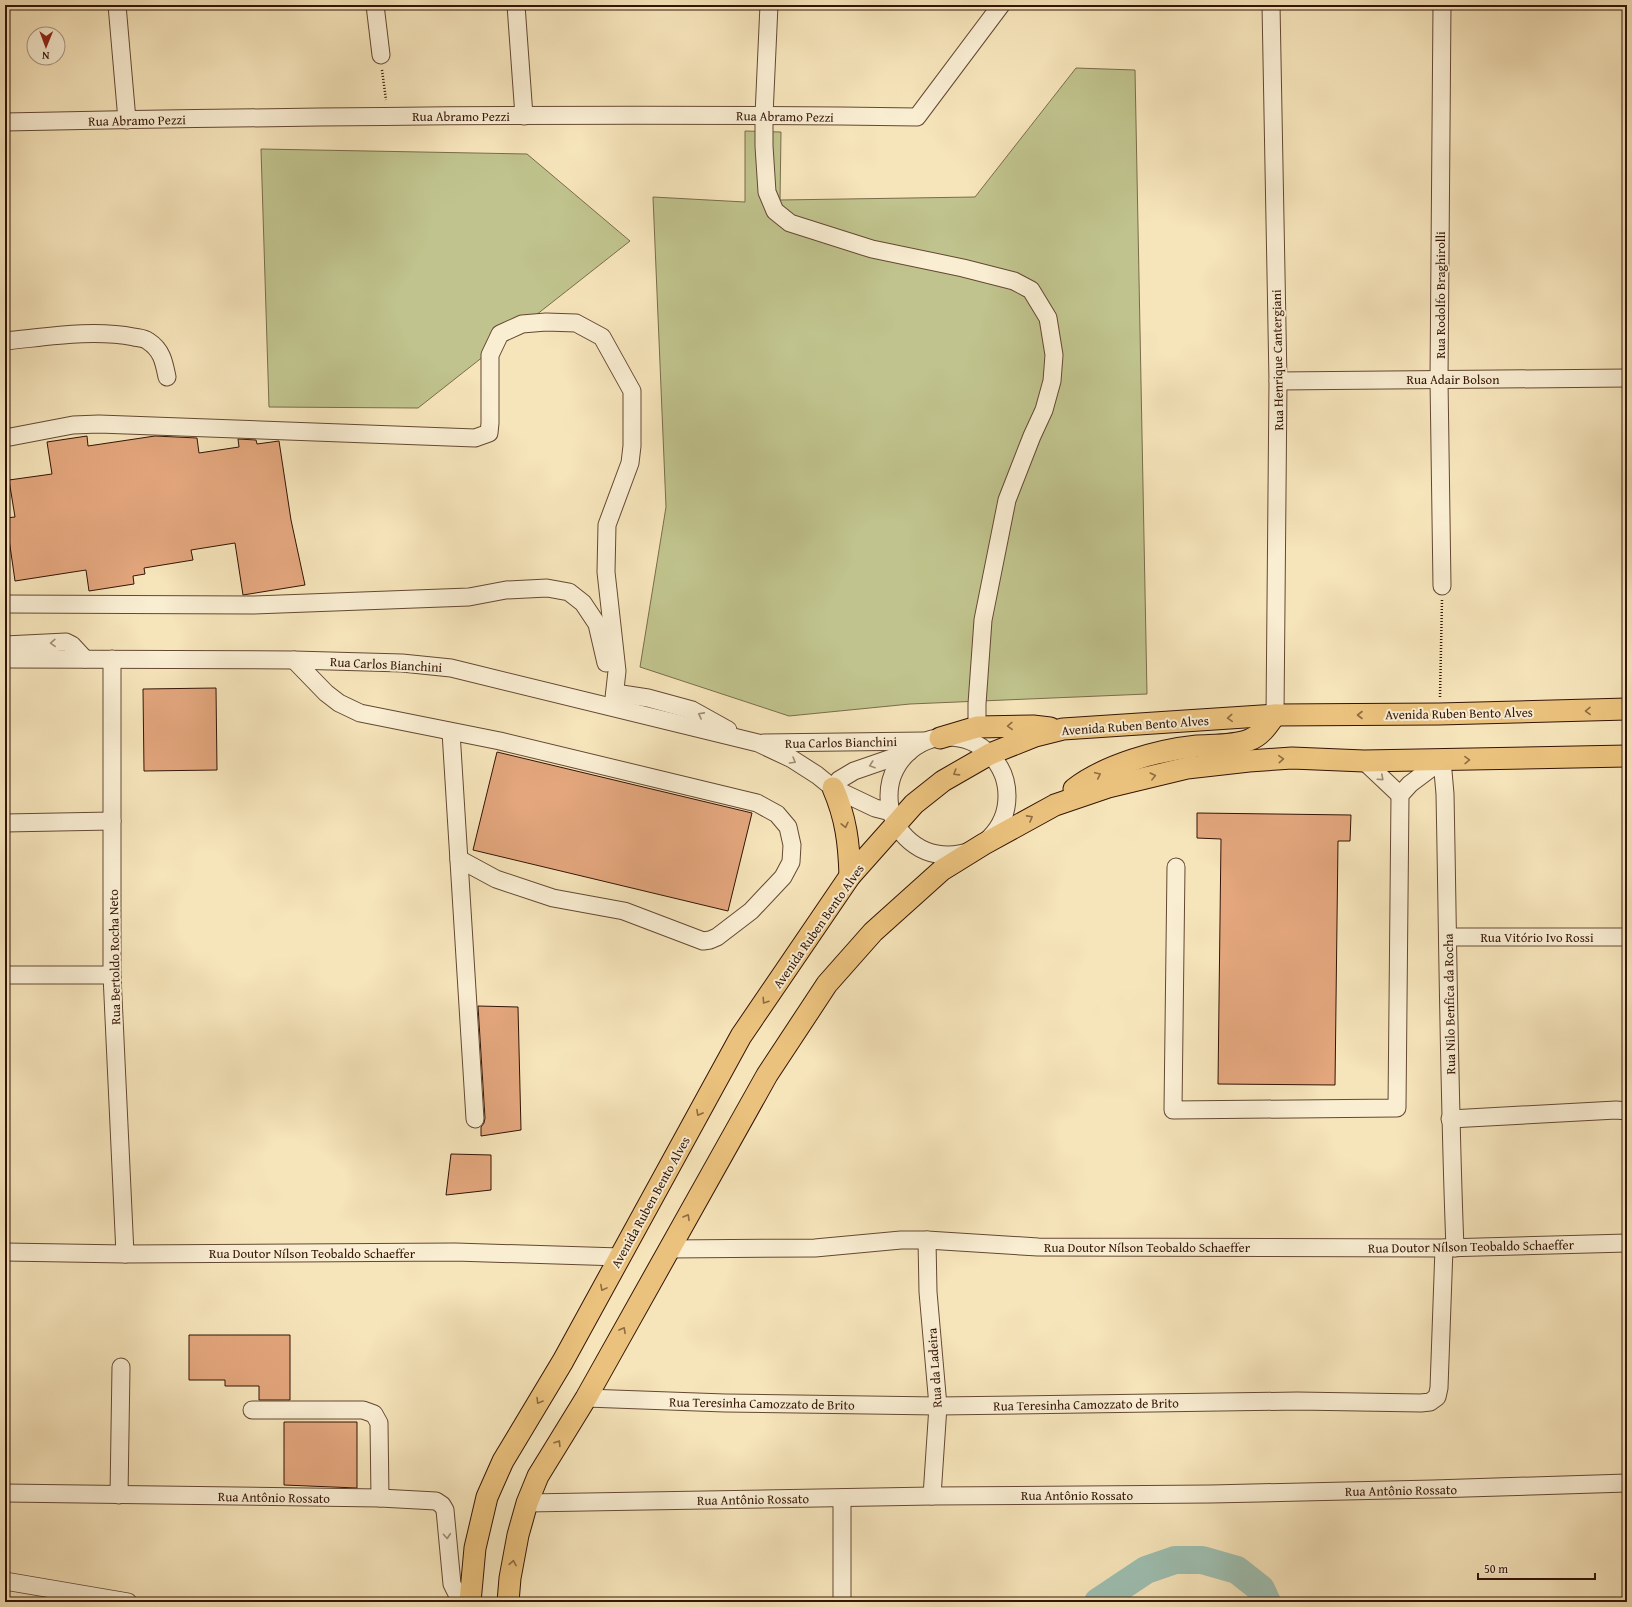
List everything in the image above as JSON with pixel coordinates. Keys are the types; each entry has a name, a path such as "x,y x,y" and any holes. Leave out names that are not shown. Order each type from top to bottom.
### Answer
{"main road":[{"name":"Avenida Ruben Bento Alves","path":"470,1602 476,1548 487,1497 502,1461 563,1361 742,1036 850,876 893,818 914,804 943,781 990,754 1035,736 1063,729 1275,715 1439,714 1627,709"},
{"path":"508,1602 510,1578 517,1542 527,1503 538,1476 586,1398 668,1249 767,1075 827,984 873,932 942,870 984,844 1055,805 1085,781 1117,766 1162,752 1195,746 1249,741 1260,735 1275,715"},
{"path":"932,740 977,727 1033,726 1063,729"},
{"path":"1055,805 1108,787 1187,768 1249,761 1292,758 1364,761 1627,756"},
{"path":"833,788 842,809 847,831 850,876"}],"street":[{"path":"117,5 127,120"},
{"path":"375,5 381,55"},
{"path":"516,5 524,116"},
{"path":"769,5 764,146 767,192 775,211 790,223 872,249 963,268 1014,281 1031,290 1048,318 1054,355 1052,381 1044,410 1032,436 1007,500 982,620 976,704 977,727"},
{"name":"Rua Abramo Pezzi","path":"5,122 387,116 764,115 917,117 1001,5"},
{"name":"Rua Henrique Cantergiani","path":"1271,5 1278,381 1275,715"},
{"name":"Rua Rodolfo Braghirolli","path":"1442,5 1439,380 1442,586"},
{"path":"5,438 73,425 99,424 474,438 488,433 490,423 490,355 500,334 522,324 546,322 576,323 602,337 632,391 632,446 630,463 607,525 606,572 608,642 606,660 606,690 610,702"},
{"path":"5,341 62,336 117,334 147,340 157,348 163,357 167,377"},
{"name":"Rua Adair Bolson","path":"1278,381 1627,378"},
{"path":"5,604 253,605 469,597 506,590 547,588 569,592 583,603 608,642"},
{"path":"5,645 66,642 72,645 85,659"},
{"name":"Rua Carlos Bianchini","path":"5,659 294,660 402,663 451,668 610,702 753,742 792,759 817,775 833,788 893,818"},
{"name":"Rua Bertoldo Rocha Neto","path":"112,659 112,975 125,1254"},
{"path":"294,660 326,693 339,703 360,713 500,741 757,804 777,814 788,827 792,845 791,862 783,877 751,911 717,937 703,941 624,910 546,896 496,879 459,858"},
{"path":"451,732 475,1120"},
{"name":"Rua Carlos Bianchini","path":"753,742 932,740 961,738 977,745 990,754"},
{"path":"833,788 838,780 854,771 909,752 932,740"},
{"path":"909,752 899,763 891,781 889,800 893,818 909,840 914,844 924,850 942,855 962,854 984,844 997,831 1004,816 1008,798 1007,785 1000,768 990,754"},
{"path":"1176,867 1173,1110 1397,1108 1400,795 1410,784 1442,760"},
{"name":"Rua Nilo Benfica da Rocha","path":"1442,760 1445,794 1450,1032 1450,1248"},
{"path":"1364,761 1400,795"},
{"path":"5,823 112,821"},
{"name":"Rua Vitório Ivo Rossi","path":"1448,937 1627,937"},
{"path":"5,974 112,975"},
{"path":"1450,1119 1616,1110 1627,1111"},
{"name":"Rua Doutor Nílson Teobaldo Schaeffer","path":"668,1249 815,1248 901,1240 927,1240 1038,1247 1450,1248 1627,1243"},
{"name":"Rua da Ladeira","path":"927,1240 928,1292 938,1406 932,1496"},
{"name":"Rua Teresinha Camozzato de Brito","path":"586,1398 725,1404 938,1406 1297,1401 1430,1402 1437,1397 1439,1388 1450,1248"},
{"name":"Rua Doutor Nílson Teobaldo Schaeffer","path":"5,1252 125,1254 455,1252 620,1257"},
{"path":"119,1495 121,1368"},
{"path":"252,1410 363,1410 374,1414 379,1423 380,1498"},
{"name":"Rua Antônio Rossato","path":"527,1503 932,1496 1211,1494 1627,1483"},
{"name":"Rua Antônio Rossato","path":"5,1493 380,1498 436,1501 442,1505 445,1510 452,1584 461,1602"},
{"path":"842,1498 842,1602"},
{"path":"5,1581 128,1602"}],"path":[{"path":"381,55 387,116"},
{"path":"1439,714 1442,586"}],"green space":[{"path":"1076,68 1135,70 1147,694 910,704 789,716 640,667 666,507 653,197 745,202 745,131 781,132 780,200 975,197"},
{"path":"261,149 527,154 630,241 418,408 269,407"}],"building":[{"path":"87,436 88,446 155,436 197,438 199,453 239,447 238,439 256,440 257,444 279,441 291,520 305,585 243,595 235,543 191,550 193,560 144,568 145,574 133,576 134,584 89,591 86,570 15,581 6,518 15,517 9,480 52,474 47,442"},
{"path":"216,688 217,770 144,771 143,689"},
{"path":"497,752 752,813 728,911 473,850"},
{"path":"1197,813 1351,815 1350,841 1338,841 1335,1085 1218,1084 1221,839 1197,838"},
{"path":"478,1006 518,1007 521,1130 481,1136 481,1127 485,1118"},
{"path":"451,1154 491,1155 491,1190 446,1195"},
{"path":"189,1335 290,1335 290,1400 259,1400 259,1386 225,1386 225,1380 189,1380"},
{"path":"284,1422 357,1422 357,1488 284,1485"}],"waterway":[{"path":"1098,1602 1146,1570 1175,1560 1202,1560 1237,1570 1261,1589 1267,1602"}]}
